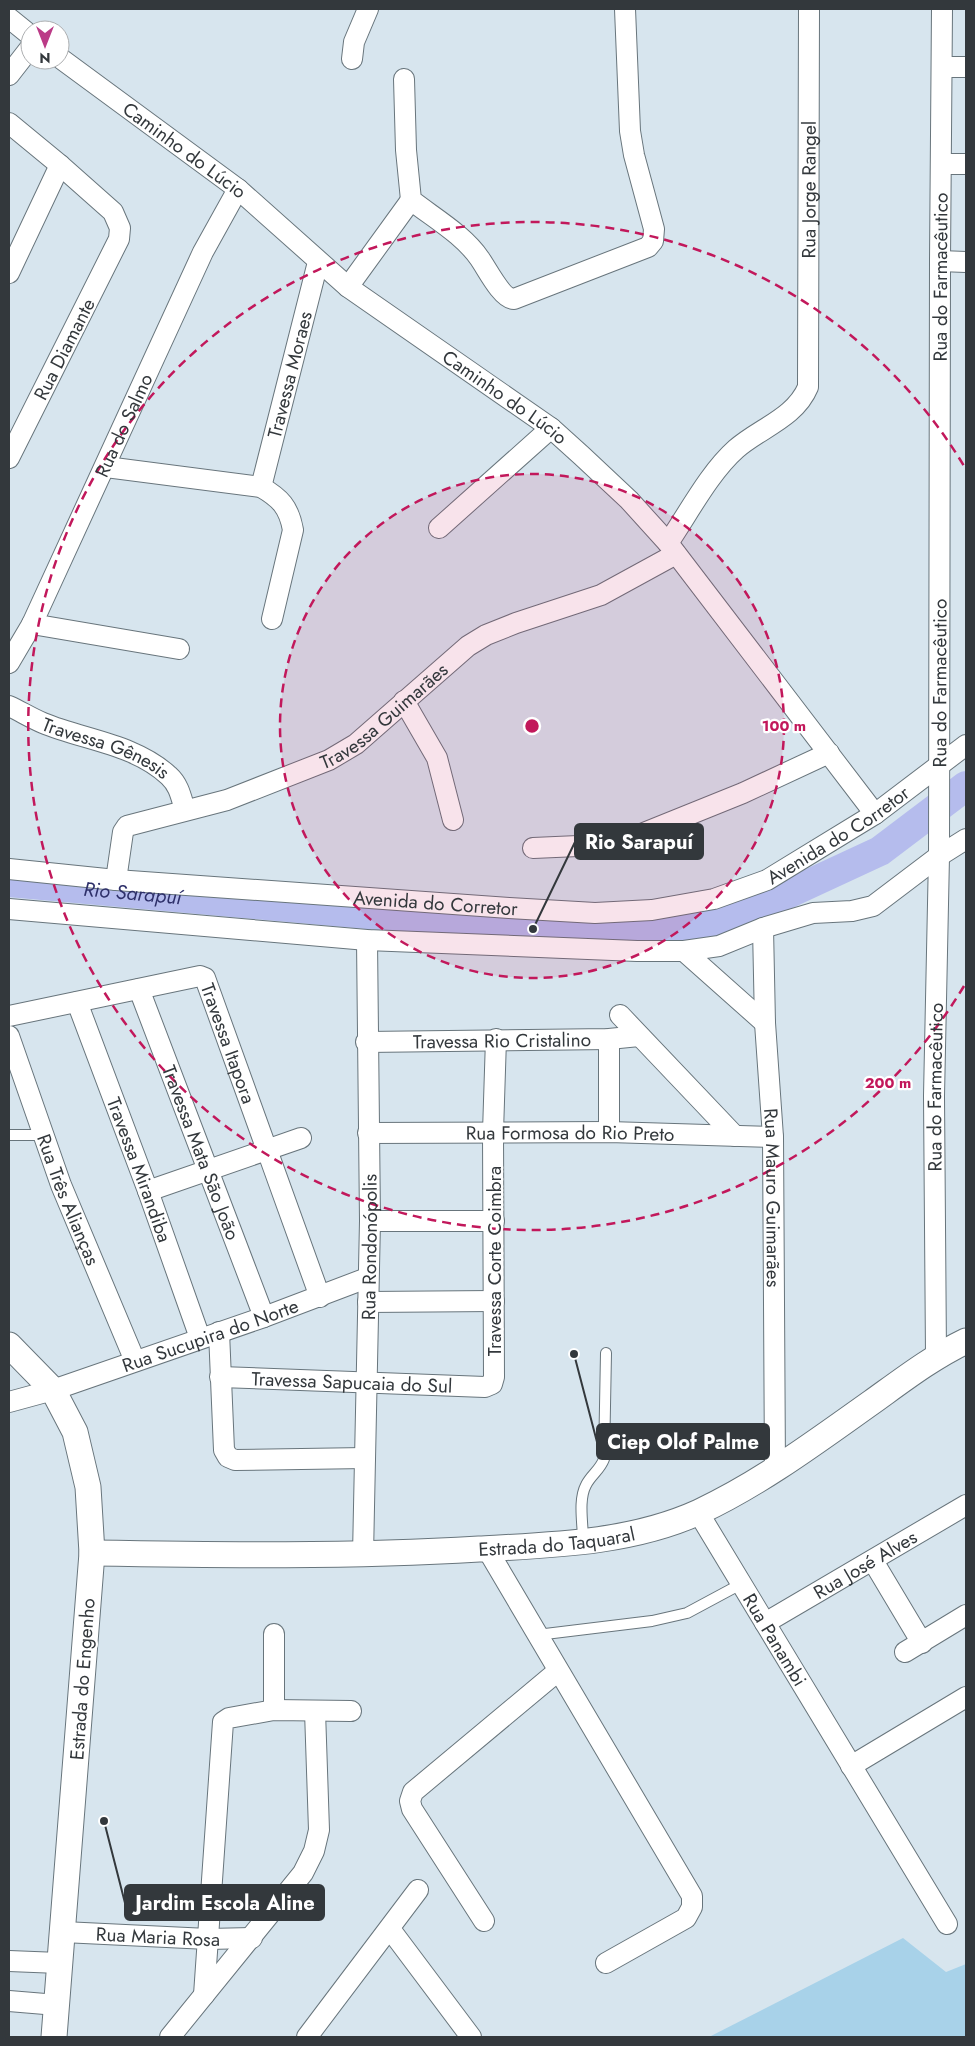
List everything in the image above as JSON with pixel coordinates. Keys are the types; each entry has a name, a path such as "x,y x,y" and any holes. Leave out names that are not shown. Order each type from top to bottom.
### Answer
{"street":[{"path":"352,59 354,42 368,9"},
{"path":"411,200 462,239 478,256 505,296 510,299 648,248 653,241 654,229 634,155 630,131 625,9"},
{"name":"Rua Jorge Rangel","path":"672,549 715,474 735,449 796,408 808,387 808,9"},
{"name":"Rua do Farmacêutico","path":"936,1355 934,1096 938,847 942,9"},
{"path":"9,18 20,27"},
{"path":"9,75 20,61"},
{"name":"Caminho do Lúcio","path":"70,65 238,189 348,287 551,428 629,500 672,549 875,814"},
{"path":"942,67 966,66"},
{"path":"348,287 411,200 406,150 404,79"},
{"path":"9,123 60,165 9,274"},
{"path":"942,164 966,164"},
{"name":"Rua Diamante","path":"9,458 119,239 120,228 113,212 60,165"},
{"name":"Rua do Salmo","path":"9,663 32,624 106,467 203,252 238,189"},
{"path":"940,261 966,262"},
{"name":"Travessa Moraes","path":"261,487 318,262"},
{"path":"439,528 551,428"},
{"path":"106,467 261,487 277,496 285,504 291,516 293,530 272,619"},
{"name":"Travessa Guimarães","path":"116,880 123,832 127,826 227,800 329,760 356,744 468,646 486,635 516,623 601,595 672,549"},
{"path":"32,624 179,649"},
{"path":"404,701 424,731 437,758 453,820"},
{"name":"Travessa Gênesis","path":"9,706 42,723 119,747 152,764 169,776 178,788 185,810"},
{"name":"Avenida do Corretor","path":"9,869 116,880 519,909 595,913 652,910 714,899 767,880 875,814 966,745"},
{"path":"533,848 601,845 631,839 743,793 828,753"},
{"name":"Avenida do Corretor","path":"9,909 367,940 637,951 684,951 719,946 763,928 813,913 852,912 872,906 938,847 966,839"},
{"name":"Rua Mauro Guimarães","path":"763,928 765,1023 773,1137 775,1468"},
{"name":"Rua Rondonópolis","path":"363,1554 367,1278 370,1221 366,1042 367,940"},
{"path":"684,951 765,1023"},
{"name":"Travessa Itapora","path":"9,1016 200,976 206,978 320,1297"},
{"name":"Travessa Mata São João","path":"139,988 264,1317"},
{"name":"Travessa Mirandiba","path":"77,1002 148,1191 200,1338"},
{"path":"620,1015 735,1136"},
{"name":"Rua Três Alianças","path":"9,1036 42,1135 135,1361"},
{"name":"Travessa Rio Cristalino","path":"366,1042 639,1036"},
{"path":"609,1038 609,1132"},
{"name":"Travessa Corte Coimbra","path":"485,1387 492,1384 494,1377 493,1132 496,1039"},
{"name":"Rua Formosa do Rio Preto","path":"368,1133 609,1132 773,1137"},
{"path":"148,1191 302,1138"},
{"path":"370,1221 494,1221"},
{"name":"Rua Sucupira do Norte","path":"9,1402 52,1390 264,1317 367,1278"},
{"path":"368,1302 494,1301"},
{"path":"219,1332 224,1450 228,1457 235,1460 365,1458"},
{"name":"Estrada do Taquaral","path":"92,1553 363,1554 487,1549 584,1541 646,1530 698,1512 775,1468 936,1355 966,1341"},
{"name":"Estrada do Engenho","path":"9,1345 52,1390 75,1432 88,1487 92,1553 54,2037"},
{"name":"Travessa Sapucaia do Sul","path":"220,1377 485,1387"},
{"name":"Rua José Alves","path":"765,1623 966,1505"},
{"name":"Rua Panambi","path":"698,1512 947,1924"},
{"path":"487,1549 692,1896 692,1908 686,1918 606,1963"},
{"path":"873,1561 914,1647 966,1615"},
{"path":"274,1634 274,1710"},
{"path":"484,1921 412,1809 410,1801 413,1792 558,1671"},
{"path":"851,1766 966,1697"},
{"path":"204,1995 223,1722 229,1718 274,1710 351,1711"},
{"path":"170,2037 303,1873 314,1851 319,1830 315,1711"},
{"path":"307,2037 418,1890"},
{"path":"390,1929 471,2037"},
{"name":"Rua Maria Rosa","path":"63,1932 208,1939 252,1938"},
{"path":"9,1961 59,1963"},
{"path":"9,2001 57,2005"}],"lane":[{"path":"9,1135 42,1135"},
{"path":"584,1541 583,1494 587,1484 601,1468 604,1459 606,1353"},
{"path":"537,1635 652,1621 687,1613 741,1584"}],"shaded area":[{"path":"903,1938 946,1972 966,1964 966,2037 709,2037"}],"waterway":[{"name":"Rio Sarapuí","path":"9,882 533,929 635,934 719,923 783,896 880,851 966,786"}],"place":[{"name":"Rio Sarapuí","path":"533,929"},
{"name":"Ciep Olof Palme","path":"574,1354"},
{"name":"Jardim Escola Aline","path":"104,1821"}]}
